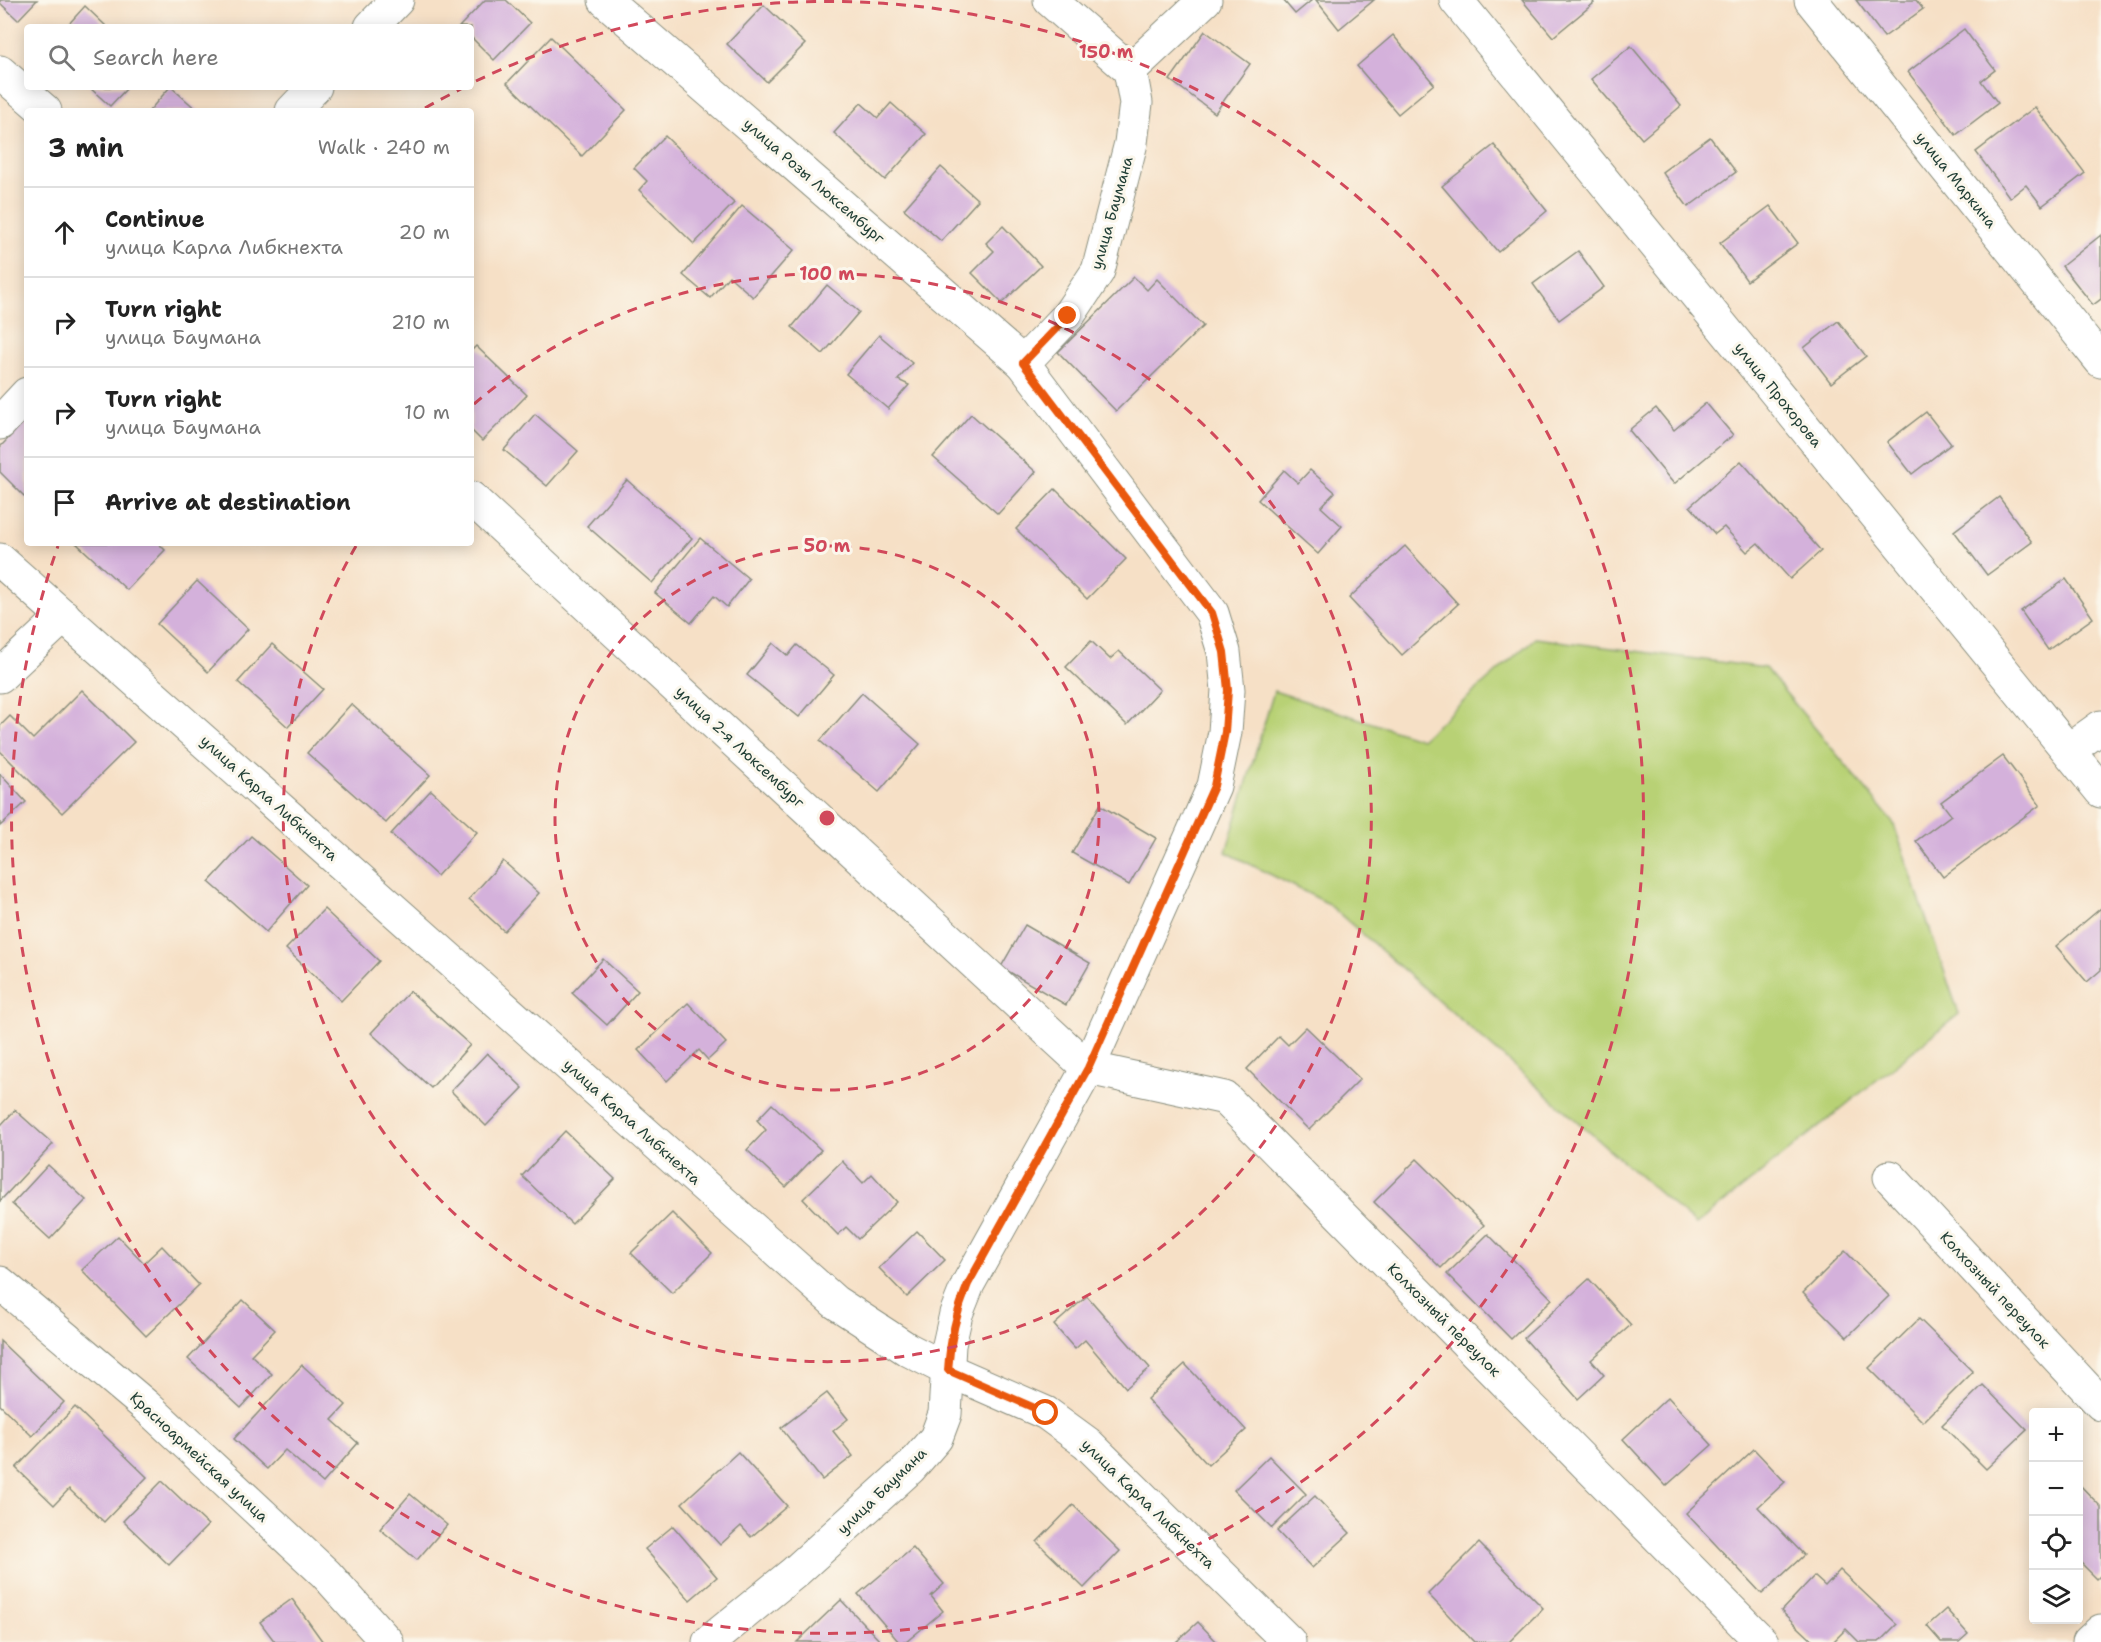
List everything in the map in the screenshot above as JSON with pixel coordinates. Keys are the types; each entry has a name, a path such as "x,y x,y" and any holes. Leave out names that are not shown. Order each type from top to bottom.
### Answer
{"street":[{"path":"374,24 397,0"},
{"name":"улица Розы Люксембург","path":"606,0 1023,363"},
{"path":"1050,0 1130,70 1205,0"},
{"name":"улица Прохорова","path":"1456,0 2101,791"},
{"name":"улица Маркина","path":"1811,0 2101,361"},
{"name":"улица Баумана","path":"709,1642 795,1572 910,1468 936,1438 945,1414 949,1345 956,1314 968,1284 1088,1068 1214,786 1225,732 1228,690 1224,652 1212,613 1023,363 1068,316 1098,271 1131,143 1136,103 1130,70"},
{"path":"0,72 42,108"},
{"path":"295,108 312,90"},
{"path":"0,423 24,397"},
{"name":"улица 2-я Люксембург","path":"474,501 1088,1068"},
{"name":"улица Карла Либкнехта","path":"0,560 835,1302 879,1332 948,1370 1046,1413 1087,1443 1289,1642"},
{"path":"0,676 64,616"},
{"path":"2069,750 2101,727"},
{"name":"Колхозный переулок","path":"1088,1068 1225,1098 1761,1642"},
{"name":"Колхозный переулок","path":"1890,1177 2101,1404"},
{"name":"Красноармейская улица","path":"0,1283 146,1407 326,1574 387,1642"},
{"path":"2089,1642 2101,1631"}],"green space":[{"path":"1535,638 1765,668 1893,822 1959,1014 1696,1225 1327,903 1226,852 1274,691 1421,739"}],"building":[{"path":"0,0 37,0 18,20 0,3"},
{"path":"485,0 506,0 530,23 494,60 474,40 474,24 462,24"},
{"path":"1283,0 1312,0 1295,14"},
{"path":"1316,0 1374,0 1339,29"},
{"path":"1522,0 1592,0 1594,3 1553,37"},
{"path":"1856,0 1916,0 1923,9 1884,37"},
{"path":"764,5 805,44 767,82 727,44"},
{"path":"85,6 104,24 69,24"},
{"path":"1964,29 1995,70 1981,81 1998,103 1956,135 1908,72"},
{"path":"1205,31 1250,64 1215,113 1170,80"},
{"path":"1393,35 1434,84 1398,114 1357,66"},
{"path":"551,37 626,110 582,156 507,83"},
{"path":"1631,46 1681,106 1642,139 1591,79"},
{"path":"92,90 125,90 110,106"},
{"path":"167,90 174,90 195,108 152,108"},
{"path":"861,103 878,118 891,103 926,134 885,180 834,133"},
{"path":"2035,107 2085,173 2042,206 2026,185 2010,198 1976,152"},
{"path":"665,136 734,203 694,244 639,190 647,181 634,168"},
{"path":"1710,137 1736,172 1688,207 1662,172"},
{"path":"1494,145 1547,211 1498,252 1442,186"},
{"path":"941,167 978,200 941,241 904,209"},
{"path":"742,206 794,250 753,297 729,276 710,298 683,275"},
{"path":"1770,206 1798,243 1747,281 1720,243"},
{"path":"1003,226 1041,266 1002,303 972,273 994,251 986,243"},
{"path":"2101,235 2101,299 2093,305 2062,266"},
{"path":"1578,251 1604,287 1559,320 1533,284"},
{"path":"1134,277 1147,290 1157,279 1203,326 1116,411 1058,352"},
{"path":"827,285 859,312 823,354 792,327"},
{"path":"1838,321 1866,356 1831,383 1804,348"},
{"path":"879,335 912,363 898,380 909,385 888,409 846,374"},
{"path":"476,346 527,395 482,441 474,433 474,348"},
{"path":"1706,403 1733,435 1674,484 1629,430 1656,408 1674,430"},
{"path":"1926,412 1951,444 1912,474 1887,442"},
{"path":"535,414 578,451 547,486 504,450"},
{"path":"971,414 1036,472 998,514 933,457"},
{"path":"24,422 24,496 0,472 0,447"},
{"path":"1741,461 1821,551 1790,579 1758,543 1747,552 1724,527 1715,534 1690,506"},
{"path":"1284,470 1298,483 1310,470 1335,492 1321,507 1342,526 1318,554 1258,500"},
{"path":"627,480 692,538 652,583 587,526"},
{"path":"1055,489 1126,559 1087,599 1016,529"},
{"path":"1999,497 2032,542 1987,575 1954,531"},
{"path":"700,538 749,579 727,607 714,596 691,623 655,593"},
{"path":"79,546 161,546 165,550 127,590"},
{"path":"1405,546 1458,604 1402,655 1349,598"},
{"path":"2066,579 2093,618 2048,650 2021,611"},
{"path":"197,581 248,629 208,672 157,624"},
{"path":"1091,641 1110,659 1119,651 1160,690 1127,725 1066,667"},
{"path":"773,643 788,656 797,645 834,675 799,717 747,675"},
{"path":"272,644 323,689 288,727 238,682"},
{"path":"82,690 134,742 62,813 0,751 0,726 10,716 33,739"},
{"path":"862,693 920,744 879,792 820,741"},
{"path":"351,704 430,775 386,823 307,753"},
{"path":"2003,756 2040,805 1943,877 1916,841 1951,815 1941,802"},
{"path":"0,774 26,802 0,826"},
{"path":"431,790 477,832 437,876 391,834"},
{"path":"1100,805 1156,838 1129,885 1072,853"},
{"path":"251,836 307,885 266,932 209,882"},
{"path":"503,861 539,893 504,931 469,899"},
{"path":"2101,908 2101,970 2087,982 2056,946"},
{"path":"324,909 379,961 341,1001 286,949"},
{"path":"1025,925 1090,963 1066,1005 1001,967"},
{"path":"603,959 638,991 607,1025 572,993"},
{"path":"410,991 470,1045 431,1088 371,1033"},
{"path":"688,1003 726,1043 708,1060 699,1050 667,1081 638,1050"},
{"path":"1306,1027 1360,1079 1309,1130 1247,1069 1279,1036 1288,1045"},
{"path":"487,1053 523,1088 486,1126 451,1091"},
{"path":"772,1104 821,1150 786,1187 747,1150 766,1130 757,1120"},
{"path":"15,1110 53,1144 0,1201 0,1126"},
{"path":"565,1131 615,1179 572,1224 522,1176"},
{"path":"1417,1159 1484,1225 1441,1268 1374,1202"},
{"path":"842,1161 863,1183 872,1174 897,1202 858,1239 846,1227 838,1235 803,1199"},
{"path":"48,1165 86,1200 50,1239 12,1204"},
{"path":"672,1213 712,1253 672,1293 631,1253"},
{"path":"917,1231 945,1260 907,1297 879,1268"},
{"path":"1488,1234 1552,1299 1511,1339 1447,1274"},
{"path":"118,1236 144,1263 162,1246 199,1285 146,1336 82,1270"},
{"path":"1845,1251 1889,1296 1847,1337 1803,1293"},
{"path":"1589,1279 1631,1325 1591,1360 1604,1375 1578,1399 1524,1338"},
{"path":"1087,1296 1150,1368 1126,1388 1085,1340 1075,1349 1054,1325"},
{"path":"243,1300 275,1330 251,1355 272,1374 241,1408 188,1359"},
{"path":"1919,1319 1973,1372 1923,1422 1869,1368"},
{"path":"0,1341 64,1402 32,1436 0,1405"},
{"path":"1185,1364 1246,1430 1208,1465 1147,1399"},
{"path":"302,1365 346,1405 332,1420 358,1443 323,1483 285,1450 267,1469 234,1439"},
{"path":"1983,1385 2027,1430 1986,1469 1942,1425"},
{"path":"827,1393 848,1419 833,1431 853,1456 822,1480 781,1428"},
{"path":"1668,1397 1712,1445 1666,1486 1623,1439"},
{"path":"75,1407 147,1477 104,1522 69,1489 54,1505 16,1468"},
{"path":"1754,1449 1785,1482 1758,1507 1804,1555 1762,1594 1686,1513"},
{"path":"738,1452 787,1506 751,1537 741,1526 720,1545 682,1503"},
{"path":"1269,1456 1306,1494 1272,1528 1234,1490"},
{"path":"162,1481 208,1525 169,1565 123,1521"},
{"path":"2083,1488 2101,1507 2101,1575 2097,1579 2083,1565"},
{"path":"410,1494 447,1525 417,1560 380,1529"},
{"path":"1315,1496 1350,1533 1312,1568 1277,1531"},
{"path":"1073,1505 1120,1551 1084,1588 1037,1542"},
{"path":"673,1526 717,1577 690,1600 645,1549"},
{"path":"1479,1543 1543,1608 1509,1642 1474,1642 1428,1594"},
{"path":"913,1548 944,1584 931,1596 943,1611 906,1642 899,1642 858,1594"},
{"path":"1840,1570 1897,1624 1879,1642 1859,1642 1846,1629 1833,1642 1814,1642 1781,1611 1814,1576 1825,1586"},
{"path":"292,1599 323,1642 275,1642 260,1622"},
{"path":"841,1600 881,1642 797,1642"},
{"path":"1946,1609 1968,1634 1959,1642 1941,1642 1927,1626"},
{"path":"1198,1622 1217,1642 1176,1642"}],"route":[{"path":"1046,1413 948,1370 949,1345 956,1314 968,1284 1088,1068 1214,786 1225,732 1228,690 1224,652 1212,613 1023,363 1068,316"}]}
